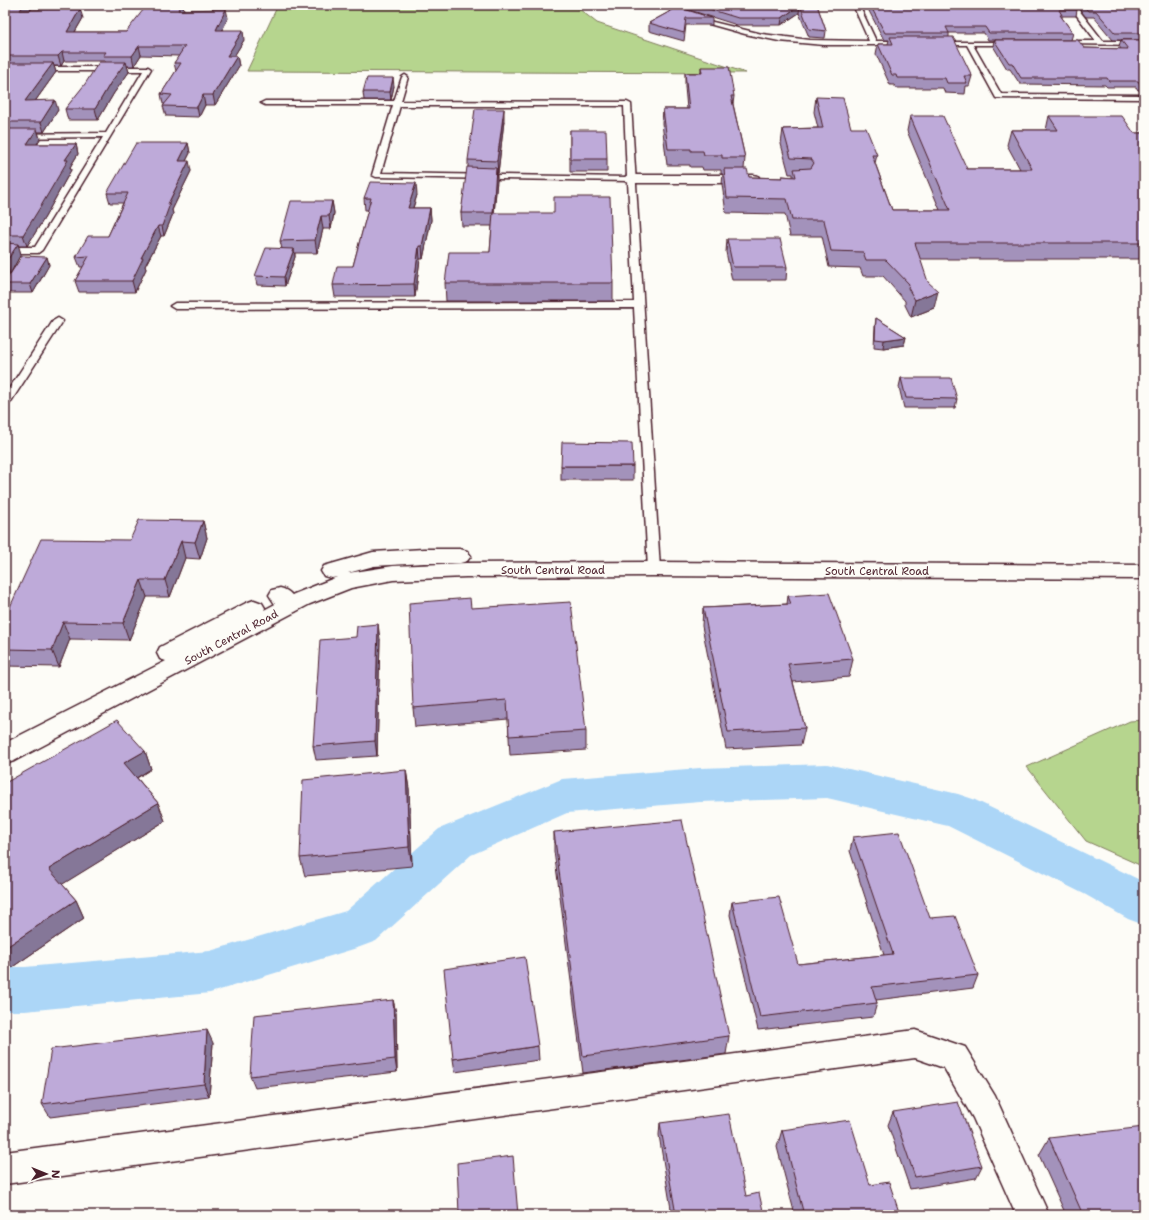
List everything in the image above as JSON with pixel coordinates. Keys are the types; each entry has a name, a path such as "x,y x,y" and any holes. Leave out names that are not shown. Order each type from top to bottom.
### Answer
{"street":[{"path":"631,179 765,179"},
{"name":"South Central Road","path":"5,737 284,601 302,599 346,581 393,573 654,562 851,559 1144,560"},
{"name":"South Central Road","path":"654,562 1144,572"},
{"name":"South Central Road","path":"5,754 220,643 284,601"},
{"path":"5,1168 915,1044 954,1057 984,1107 1033,1215"}],"lane":[{"path":"661,5 737,31 771,38 826,43 910,43"},
{"path":"856,5 873,43"},
{"path":"1072,5 1101,43"},
{"path":"932,43 1015,43"},
{"path":"969,43 999,96 1144,97"},
{"path":"1054,43 1144,43"},
{"path":"5,68 148,68 38,250 5,250"},
{"path":"405,77 376,175 631,179"},
{"path":"265,103 627,104 654,562"},
{"path":"5,136 107,135"},
{"path":"175,306 638,305"},
{"path":"5,403 58,321"}],"green space":[{"path":"278,5 574,5 597,23 746,73 247,71"},
{"path":"1144,720 1144,867 1086,841 1027,767 1130,721"}],"building":[{"path":"5,5 24,5 20,10 80,9 67,32 126,32 147,5 181,5 178,10 226,9 216,30 243,30 227,56 237,56 213,95 203,95 197,107 163,106 172,95 161,94 181,63 174,63 185,46 139,46 132,56 103,56 106,52 62,52 58,56 5,56"},
{"path":"696,5 800,5 782,18 738,18"},
{"path":"800,5 817,5 826,31 809,29"},
{"path":"870,5 1073,5 1077,10 1059,10 1062,15 1060,15 1073,33 989,33 985,27 946,27 949,33 885,33"},
{"path":"1083,5 1144,5 1144,33 1115,33 1096,11 1088,11"},
{"path":"678,7 712,18 686,18 684,33 649,23"},
{"path":"890,37 953,37 972,76 964,76 967,83 947,83 945,78 897,78 896,75 892,75 878,44 893,44"},
{"path":"994,40 1078,40 1084,48 1128,49 1121,40 1144,40 1144,84 1140,84 1138,81 1109,81 1107,78 1021,78 1012,63 1009,63"},
{"path":"99,62 126,62 111,82 95,109 65,109 85,84"},
{"path":"5,63 53,63 25,101 55,100 41,122 5,122"},
{"path":"701,67 729,67 734,96 731,96 745,158 722,158 722,155 704,155 703,151 691,151 691,149 668,149 663,109 689,109 685,73 702,73"},
{"path":"367,78 393,78 390,92 363,92"},
{"path":"816,97 843,98 851,128 866,128 877,155 872,155 892,210 950,210 910,116 943,116 967,169 1032,169 1011,130 1058,130 1049,116 1122,116 1134,133 1144,133 1144,243 915,243 928,282 938,291 915,300 908,288 909,284 886,260 866,260 863,252 831,251 824,220 792,220 787,199 727,198 724,169 747,169 749,177 782,178 782,176 796,177 794,169 811,168 814,163 811,159 791,158 783,129 823,128"},
{"path":"475,109 504,109 497,161 468,160"},
{"path":"5,129 37,129 27,144 76,144 65,160 68,160 23,235 5,235"},
{"path":"570,130 606,130 607,159 570,159"},
{"path":"136,143 188,143 179,161 189,161 168,204 170,204 162,226 158,226 141,258 143,258 132,281 75,281 89,256 76,257 88,236 108,236 128,193 107,193"},
{"path":"467,167 496,168 493,213 461,213"},
{"path":"370,182 416,183 408,208 430,208 422,246 419,246 414,284 333,285 337,266 353,266 371,198 364,198"},
{"path":"554,197 610,197 613,283 445,283 449,252 490,252 493,213 554,213"},
{"path":"291,201 332,201 329,216 321,216 315,240 280,241"},
{"path":"727,239 780,239 787,267 733,267"},
{"path":"5,243 18,244 6,262 5,262"},
{"path":"266,248 294,249 284,277 255,276"},
{"path":"22,256 47,257 30,284 5,284 5,282"},
{"path":"876,318 906,337 884,340 875,339"},
{"path":"901,378 951,378 957,399 906,398"},
{"path":"562,442 632,443 633,466 561,466"},
{"path":"139,520 203,521 195,542 181,541 165,580 141,580 123,623 63,622 52,650 5,649 5,618 41,539 130,540"},
{"path":"829,593 853,659 788,664 805,728 728,732 703,608 791,604 788,596"},
{"path":"470,598 471,608 571,602 586,731 509,736 507,700 413,708 409,603"},
{"path":"378,624 375,741 313,746 320,640 356,637 357,626"},
{"path":"117,720 145,751 124,763 158,803 49,869 76,900 5,948 5,790 7,788 5,783"},
{"path":"406,770 409,847 300,858 303,780"},
{"path":"682,820 729,1036 583,1056 554,832"},
{"path":"899,832 930,918 955,916 978,975 872,987 877,1003 760,1017 732,902 779,897 798,964 893,954 853,837"},
{"path":"525,957 538,1046 453,1059 444,969"},
{"path":"393,1000 395,1059 250,1076 254,1015"},
{"path":"207,1030 204,1084 42,1104 51,1049"},
{"path":"958,1102 982,1166 915,1177 893,1112"},
{"path":"729,1114 746,1196 759,1193 764,1215 676,1215 660,1123"},
{"path":"850,1120 870,1185 889,1182 900,1215 804,1215 782,1130"},
{"path":"1144,1127 1144,1215 1083,1215 1049,1138"},
{"path":"513,1156 518,1215 459,1215 457,1163"},
{"path":"258,1213 258,1215 246,1215"}],"waterway":[{"path":"5,989 25,989 210,972 360,927 455,842 562,796 700,785 827,781 958,811 1102,882 1144,905"}]}
